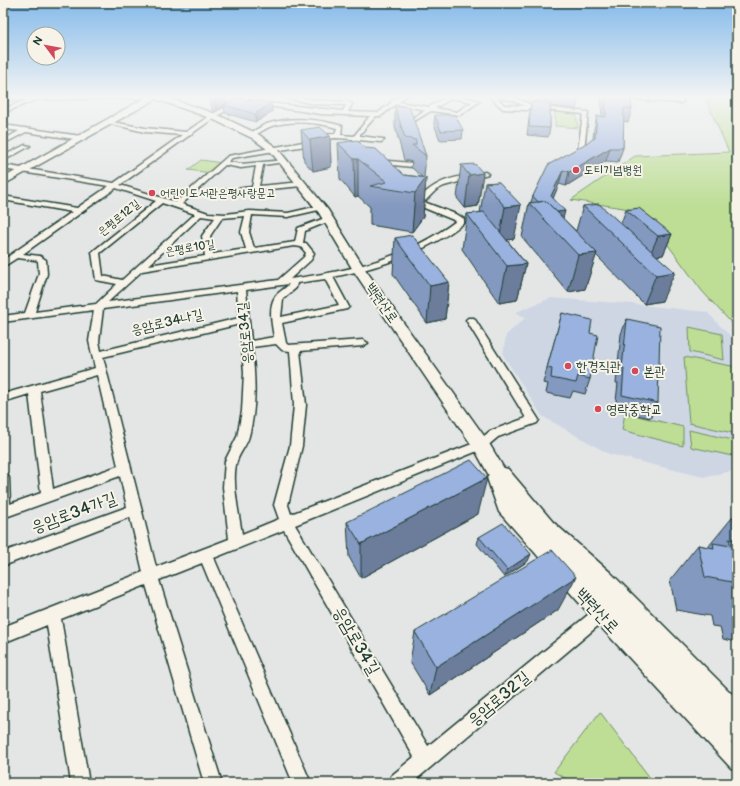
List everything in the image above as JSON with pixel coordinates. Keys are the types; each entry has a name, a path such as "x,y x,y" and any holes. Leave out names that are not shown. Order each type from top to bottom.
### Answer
{"main road":[{"path":"3,182 90,133"},
{"name":"백련산로","path":"249,133 278,155 324,213 359,270 481,445 521,515 737,732"}],"street":[{"path":"3,142 21,133"},
{"path":"44,133 81,138"},
{"path":"174,133 188,134"},
{"path":"336,136 339,133"},
{"path":"356,137 360,133"},
{"path":"581,151 583,133"},
{"name":"은평로12길","path":"16,255 188,134"},
{"path":"224,163 241,166 260,164 317,137 336,136 381,140"},
{"path":"356,137 358,146"},
{"path":"3,142 27,146 3,159"},
{"path":"177,205 230,157 250,153 278,155"},
{"path":"369,161 412,166"},
{"path":"255,188 260,164"},
{"name":"은평로12길","path":"3,167 117,185 200,213 220,216 249,213 288,215 324,213"},
{"path":"3,319 328,276 359,270 394,260 429,244 461,221 420,202 428,191 452,180 485,174"},
{"path":"226,191 302,184"},
{"path":"3,198 80,211"},
{"name":"은평로12길","path":"124,283 99,278 96,252 161,200"},
{"path":"200,213 99,306 94,341 151,577 213,783"},
{"path":"249,213 245,232 251,251"},
{"path":"281,282 308,258 310,253 303,245 299,244 301,230 324,213"},
{"path":"210,258 206,236 220,216"},
{"name":"은평로10길","path":"139,269 299,244"},
{"path":"3,264 16,255 42,260 43,274 29,315"},
{"path":"277,321 344,307 328,276"},
{"path":"293,281 293,286 279,297 277,302 277,321 279,340 281,344 286,348 363,344"},
{"name":"응암로34길","path":"236,543 229,487 231,461 244,436 248,412 249,373 241,287"},
{"name":"응암로34나길","path":"97,355 244,320"},
{"path":"3,635 481,445 494,434 533,420 471,320"},
{"path":"246,344 279,340"},
{"name":"응암로34길","path":"296,348 300,405 296,446 281,505 287,523 426,760"},
{"path":"3,398 101,370"},
{"path":"34,389 48,496"},
{"name":"백련산로","path":"481,445 504,508 737,762"},
{"name":"백련산로","path":"481,445 548,526 606,578 737,711"},
{"path":"3,478 4,511 125,469"},
{"name":"응암로34가길","path":"3,559 134,510"},
{"path":"206,555 302,783"},
{"name":"응암로32길","path":"398,783 601,614"},
{"path":"53,615 80,783"}],"shaded area":[{"name":"영락중학교","path":"551,298 633,304 707,312 737,343 737,470 703,477 609,454 542,416 503,355 506,335 525,318 516,312"}],"green space":[{"path":"720,133 737,133 737,329 702,291 643,211 571,200 635,156 729,152"},
{"path":"201,160 222,163 211,173 188,170"},
{"path":"689,327 722,334 724,360 690,352"},
{"path":"684,357 737,367 737,434 689,423"},
{"path":"625,413 683,427 683,446 622,430"},
{"path":"689,430 737,441 737,457 691,447"},
{"path":"600,712 654,783 574,783 554,772"}],"building":[{"path":"303,133 326,133 330,136 310,140"},
{"path":"403,133 418,133 426,156 412,145 416,145 416,140 405,138"},
{"path":"595,133 623,133 623,148 610,148 569,172 563,170 551,196 565,211 557,212 546,201 538,202 533,196 548,165 595,138"},
{"path":"357,140 365,148 376,149 404,175 426,178 415,193 370,186 387,182 358,159 354,159 338,143"},
{"path":"475,164 483,173 469,175 461,165"},
{"path":"499,182 521,205 505,207 485,183"},
{"path":"546,201 597,253 578,255 529,203"},
{"path":"599,204 675,272 656,275 583,206"},
{"path":"639,208 672,234 658,236 626,210"},
{"path":"484,212 526,264 507,266 467,214"},
{"path":"412,235 449,282 430,286 395,238"},
{"name":"한경직관","path":"562,313 592,320 590,333 598,335 590,379 578,376 576,383 551,378 552,369 547,368"},
{"name":"본관","path":"627,319 660,326 658,403 622,395 624,368 622,368"},
{"path":"471,460 487,478 361,544 347,522"},
{"path":"503,523 531,554 507,570 479,537"},
{"path":"729,539 737,541 737,583 705,577 698,545 714,548 713,543 731,546"},
{"path":"552,550 576,577 436,667 415,632"}],"place":[{"name":"도티기념병원","path":"576,170"},
{"name":"어린이도서관은평사랑문고","path":"152,193"},
{"name":"한경직관","path":"568,366"},
{"name":"본관","path":"635,371"},
{"name":"영락중학교","path":"598,409"}]}
